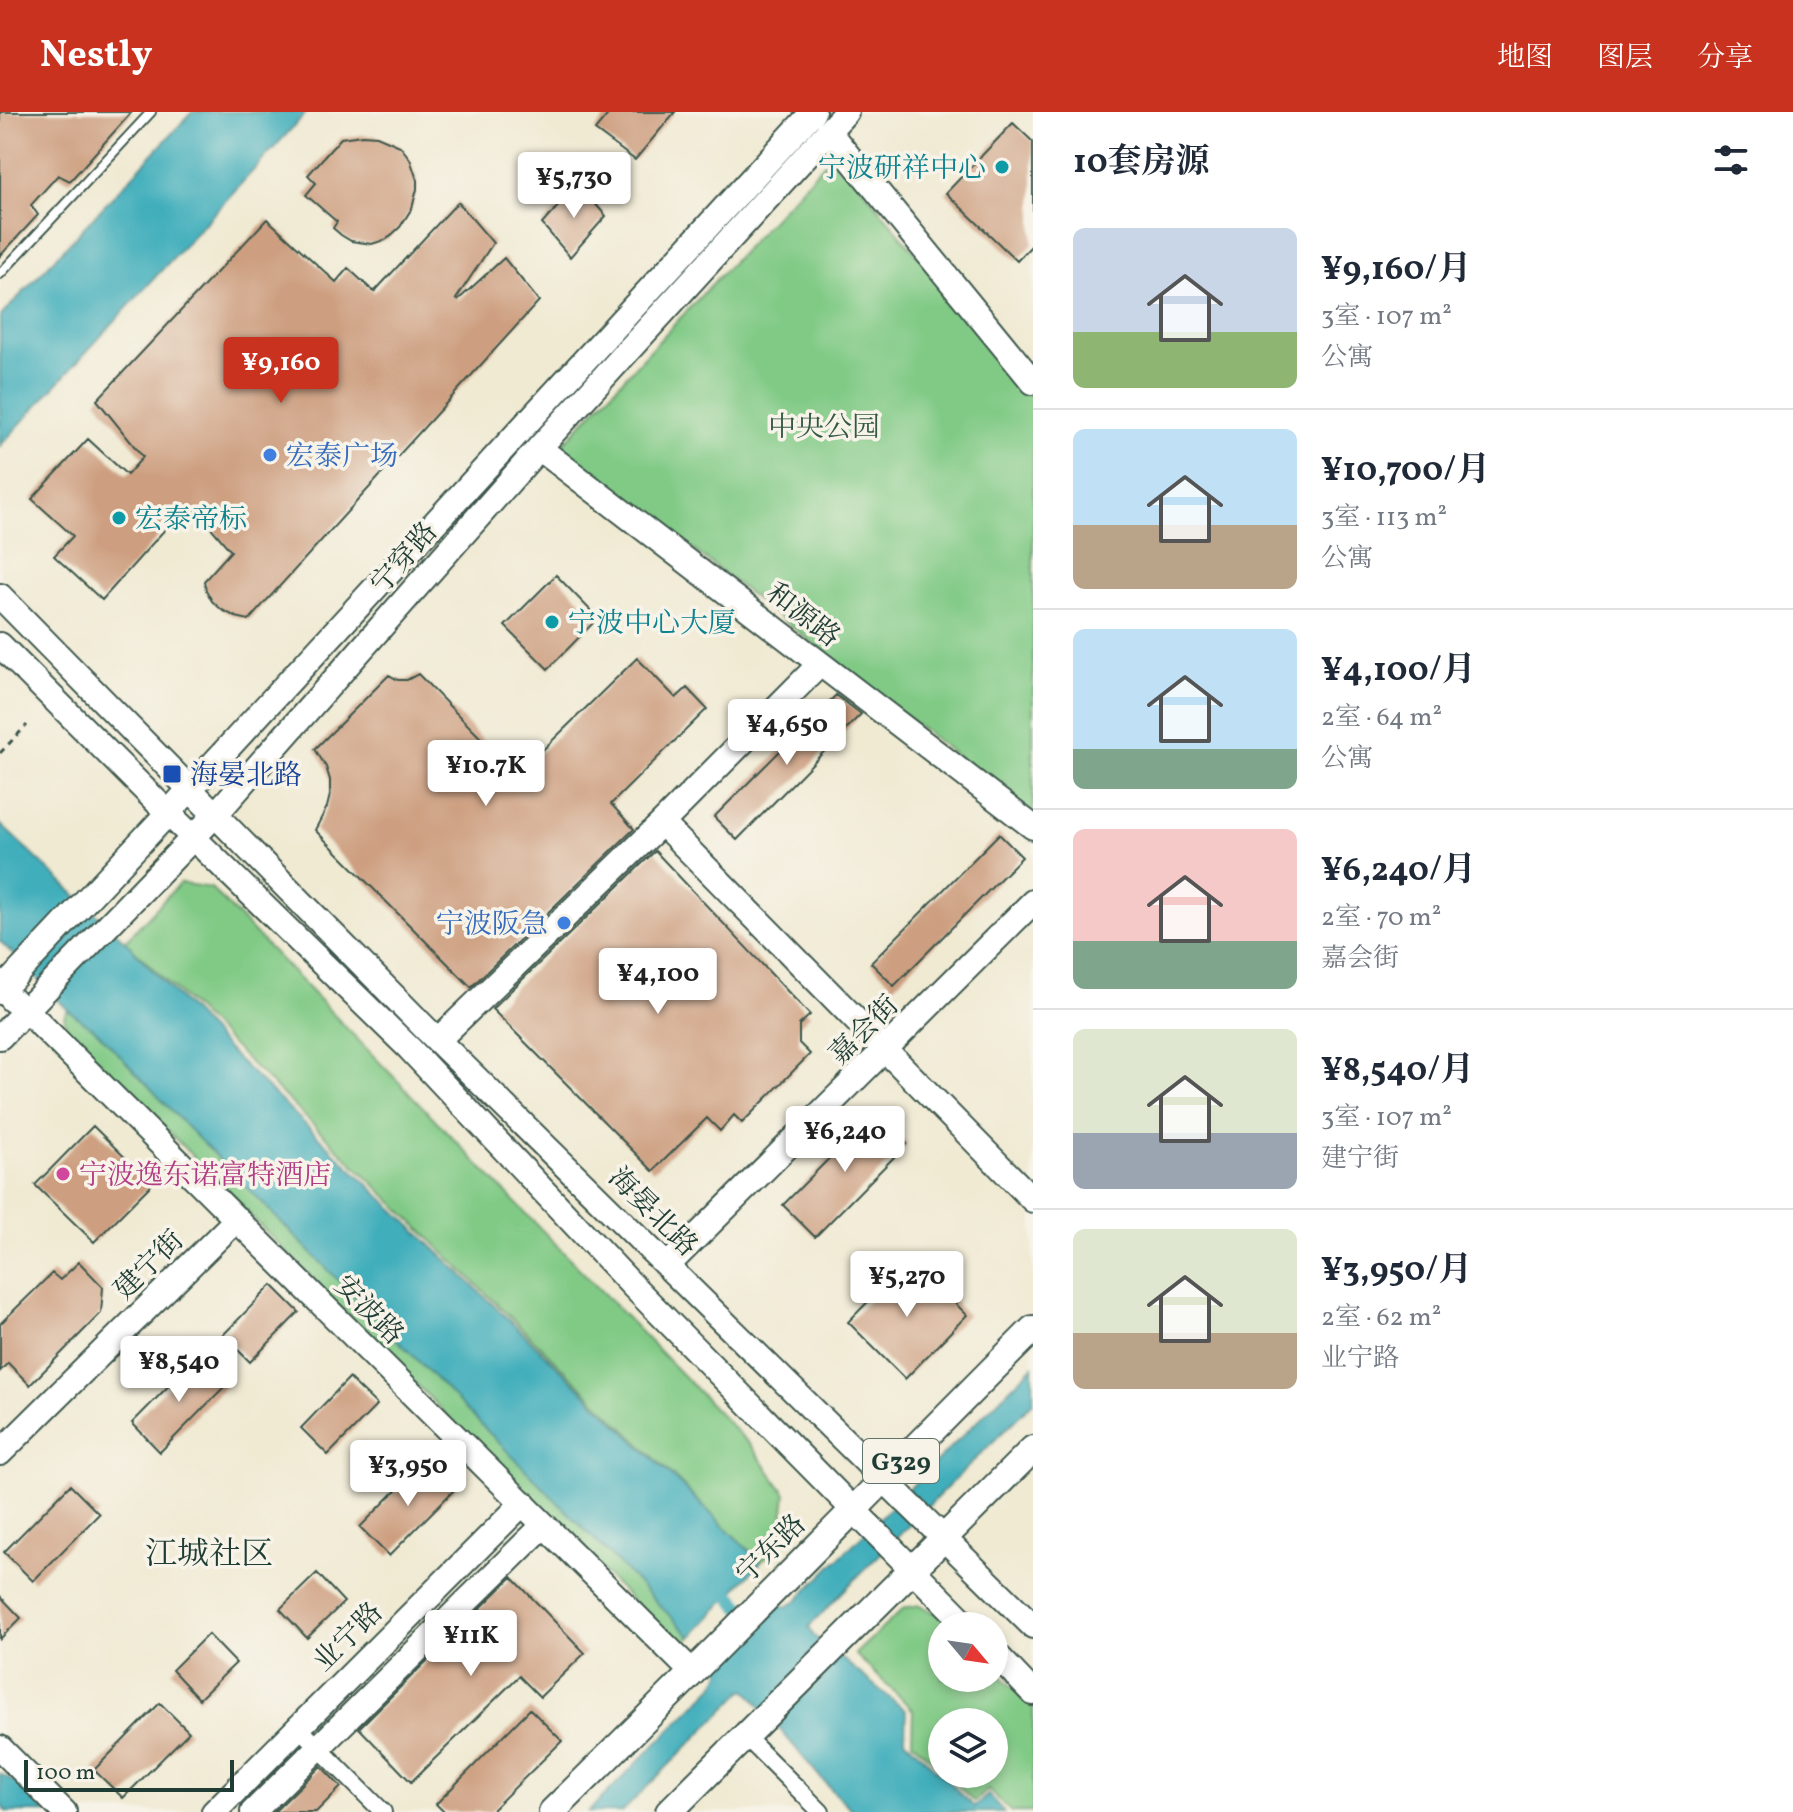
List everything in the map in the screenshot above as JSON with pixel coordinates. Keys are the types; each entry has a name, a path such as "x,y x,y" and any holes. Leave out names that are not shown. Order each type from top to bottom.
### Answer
{"main road":[{"name":"宁穿路","path":"0,991 820,122 846,112"},
{"name":"宁穿路","path":"0,1037 215,815 539,448 820,122"},
{"path":"820,122 1033,382"},
{"name":"和源路","path":"539,448 1033,827"},
{"name":"海晏北路","path":"0,596 438,1040 1033,1626"},
{"path":"0,645 409,1048 631,1284 954,1612"},
{"path":"438,1040 662,823 820,664"},
{"path":"662,823 1033,1200"},
{"name":"嘉会街","path":"667,1266 1033,902"},
{"name":"安波路","path":"0,991 25,1009 693,1673"},
{"name":"建宁街","path":"0,1453 237,1219"},
{"name":"宁东路","path":"552,1812 1033,1329"},
{"path":"669,1812 1033,1449"},
{"name":"业宁路","path":"214,1812 523,1503"},
{"path":"253,1812 544,1525"},
{"path":"1008,1667 1033,1693"},
{"path":"0,1748 64,1812"}],"street":[{"path":"299,1728 383,1812"},
{"path":"745,1736 821,1812"}],"lane":[{"path":"0,274 151,112"}],"path":[{"path":"0,753 27,725"}],"green space":[{"name":"中央公园","path":"834,153 1033,398 1033,816 561,446"},
{"path":"180,883 211,888 751,1446 786,1494 780,1545 761,1562 125,941"},
{"path":"68,1010 97,1031 187,1127 691,1637 679,1648 379,1347 67,1028 64,1016"},
{"path":"920,1605 933,1612 928,1612 928,1692 1008,1692 1008,1683 1033,1708 1033,1812 1012,1812 988,1790 974,1802 960,1788 1008,1788 1008,1708 928,1708 928,1756 912,1741 913,1710 855,1654 904,1608"}],"water":[{"path":"192,112 307,112 0,446 0,317"},
{"path":"0,824 125,941 228,1050 761,1562 691,1637 187,1127 97,1031 68,1010 0,941"},
{"path":"1033,1366 1033,1402 809,1627 813,1635 906,1711 905,1739 928,1762 928,1788 955,1788 974,1807 988,1795 1004,1812 854,1812 825,1783 751,1695 743,1691 622,1812 588,1812 714,1686 721,1673 720,1663 780,1604 786,1607 794,1603"},
{"path":"0,1773 17,1784 46,1812 7,1812 0,1805"}],"building":[{"path":"0,112 132,112 70,181 58,175 31,205 38,215 0,256"},
{"path":"610,112 675,112 635,160 595,130"},
{"name":"宁波研祥中心","path":"1013,123 1033,142 1033,244 1017,261 946,193"},
{"path":"377,136 400,146 410,159 417,180 412,208 400,227 387,239 372,244 351,241 341,235 333,228 337,222 306,195 316,183 308,175 341,138"},
{"path":"578,184 606,216 570,257 542,224"},
{"name":"宏泰广场","path":"458,202 493,243 456,299 504,258 539,301 249,620 222,610 206,590 204,581 231,551 196,510 190,516 184,508 102,600 54,556 73,536 32,499 88,439 127,475 143,457 97,400 267,219 336,282 348,268 374,292"},
{"name":"宁波中心大厦","path":"556,575 598,618 548,669 505,626"},
{"path":"637,658 676,698 687,688 707,709 611,804 634,829 471,987 315,830 327,807 330,780 315,749 389,675 398,680 407,680 418,674 517,775"},
{"path":"836,695 861,714 737,840 714,817"},
{"path":"999,834 1022,857 894,986 871,963"},
{"path":"655,851 810,1015 799,1025 799,1043 810,1054 742,1123 734,1115 720,1131 707,1118 653,1171 492,1009"},
{"path":"875,1112 907,1144 815,1237 783,1205"},
{"path":"93,1126 152,1184 94,1242 35,1185"},
{"path":"910,1259 967,1315 905,1379 848,1322"},
{"path":"79,1262 103,1287 101,1313 30,1385 8,1363 0,1371 0,1324 52,1273 60,1280"},
{"path":"272,1285 299,1312 250,1362 223,1335"},
{"path":"198,1356 226,1385 160,1452 132,1423"},
{"path":"349,1378 377,1405 328,1455 301,1428"},
{"path":"426,1460 455,1489 389,1556 360,1527"},
{"path":"70,1485 99,1514 33,1581 4,1552"},
{"path":"317,1573 344,1602 307,1638 280,1609"},
{"path":"512,1577 585,1653 540,1697 519,1676 411,1782 359,1728"},
{"path":"0,1596 21,1618 0,1639"},
{"path":"208,1634 236,1663 199,1699 172,1670"},
{"path":"160,1703 189,1732 123,1798 94,1770"},
{"path":"530,1709 562,1741 490,1812 444,1812 436,1804"},
{"path":"321,1766 341,1787 316,1812 274,1812"}],"waterway":[{"path":"718,1582 752,1620"}],"place":[{"name":"宁波研祥中心","path":"1002,167"},
{"name":"宏泰广场","path":"270,455"},
{"name":"宏泰帝标","path":"119,518"},
{"name":"宁波中心大厦","path":"552,622"},
{"name":"海晏北路","path":"172,774"},
{"name":"宁波阪急","path":"564,923"},
{"name":"宁波逸东诺富特酒店","path":"63,1174"}],"district":[{"name":"江城社区","path":"209,1553"}]}
